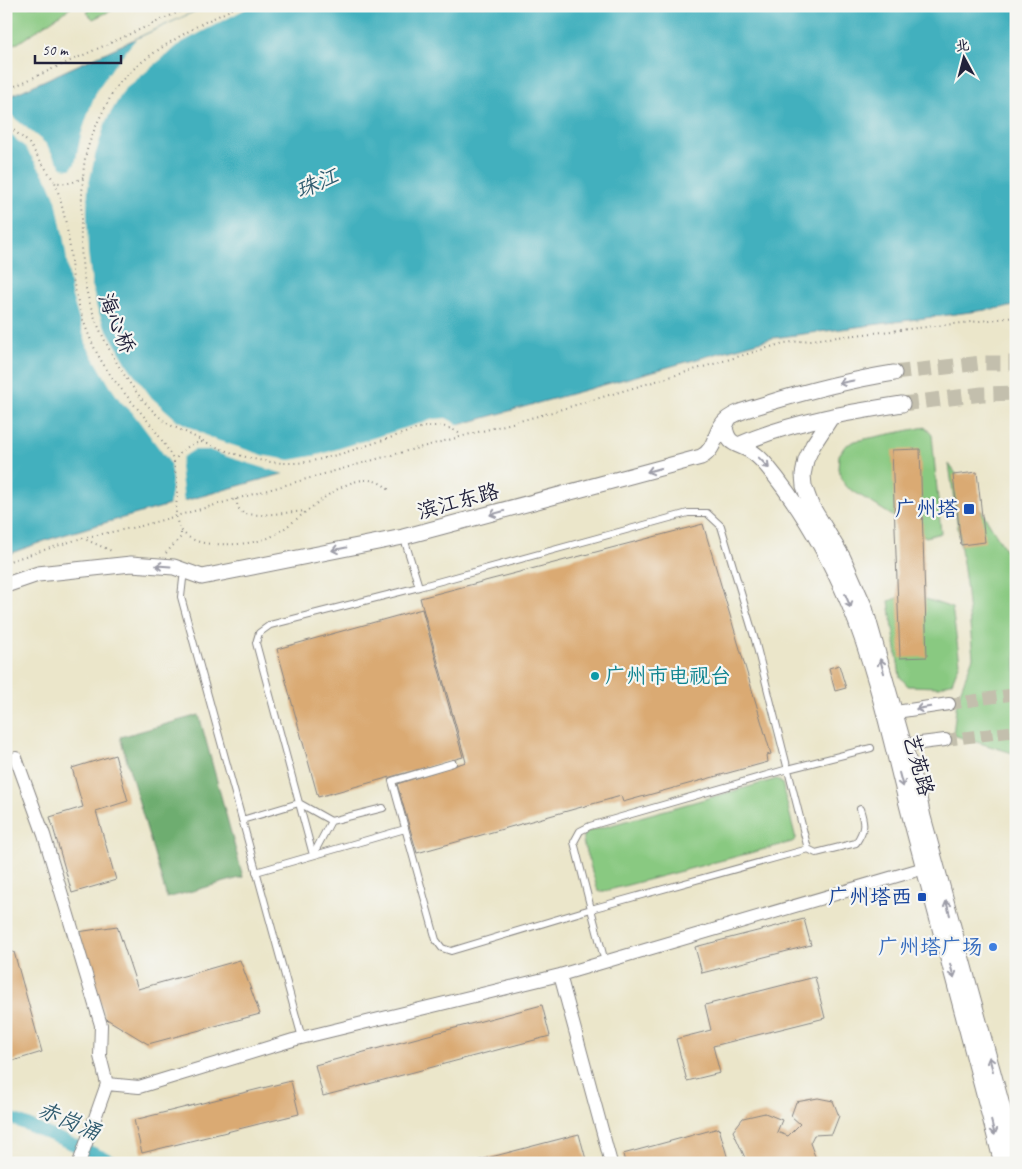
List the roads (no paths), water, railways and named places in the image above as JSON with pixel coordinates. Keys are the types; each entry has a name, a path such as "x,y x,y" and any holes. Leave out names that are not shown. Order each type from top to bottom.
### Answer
{"street":[{"path":"729,418 774,401 834,385 894,374"},
{"path":"738,446 782,427 902,404"},
{"name":"艺苑路","path":"832,416 813,445 806,460 803,475 804,486 811,505 855,582 873,634 896,712 905,745 930,866 1002,1163"},
{"name":"艺苑路","path":"729,418 726,422 726,434 729,439 738,446 754,453 774,473 802,514 826,555 850,605 861,634 889,733 1003,1109 1015,1163"},
{"name":"滨江东路","path":"6,585 38,574 130,564 174,567 202,577 403,537 700,457 712,448 720,427 729,418"},
{"path":"945,740 905,745 889,733 896,712 949,704"},
{"path":"16,758 44,835 101,1025 100,1056 107,1084 79,1163"},
{"path":"107,1084 139,1087 302,1038 560,975 930,866"},
{"path":"560,975 611,1163"}],"lane":[{"path":"313,855 256,643 259,633 270,625 419,587 688,513 707,514 721,526 755,640 808,849"},
{"path":"403,537 419,587"},
{"path":"186,571 181,598 302,1038"},
{"path":"605,962 574,842 580,831 590,826 871,748"},
{"path":"454,763 392,781 436,940 442,948 451,951 591,909 808,849 816,853 856,843 865,824 860,809"},
{"path":"242,820 298,803 331,821 383,808"},
{"path":"313,855 331,821"},
{"path":"256,872 405,829"}],"water":[{"name":"珠江","path":"207,6 1016,6 1016,306 773,338 90,527 6,555 6,98"}],"waterway":[{"name":"赤岗涌","path":"6,1116 117,1163"}],"tunnel":[{"path":"894,373 981,363 1016,363"},
{"path":"902,404 982,394 1016,393"},
{"path":"949,704 1016,694"},
{"path":"945,740 1016,731"}],"place":[{"name":"广州塔","path":"969,509"},
{"name":"广州市电视台","path":"595,676"},
{"name":"广州塔西","path":"922,897"},
{"name":"广州塔广场","path":"993,947"}]}
